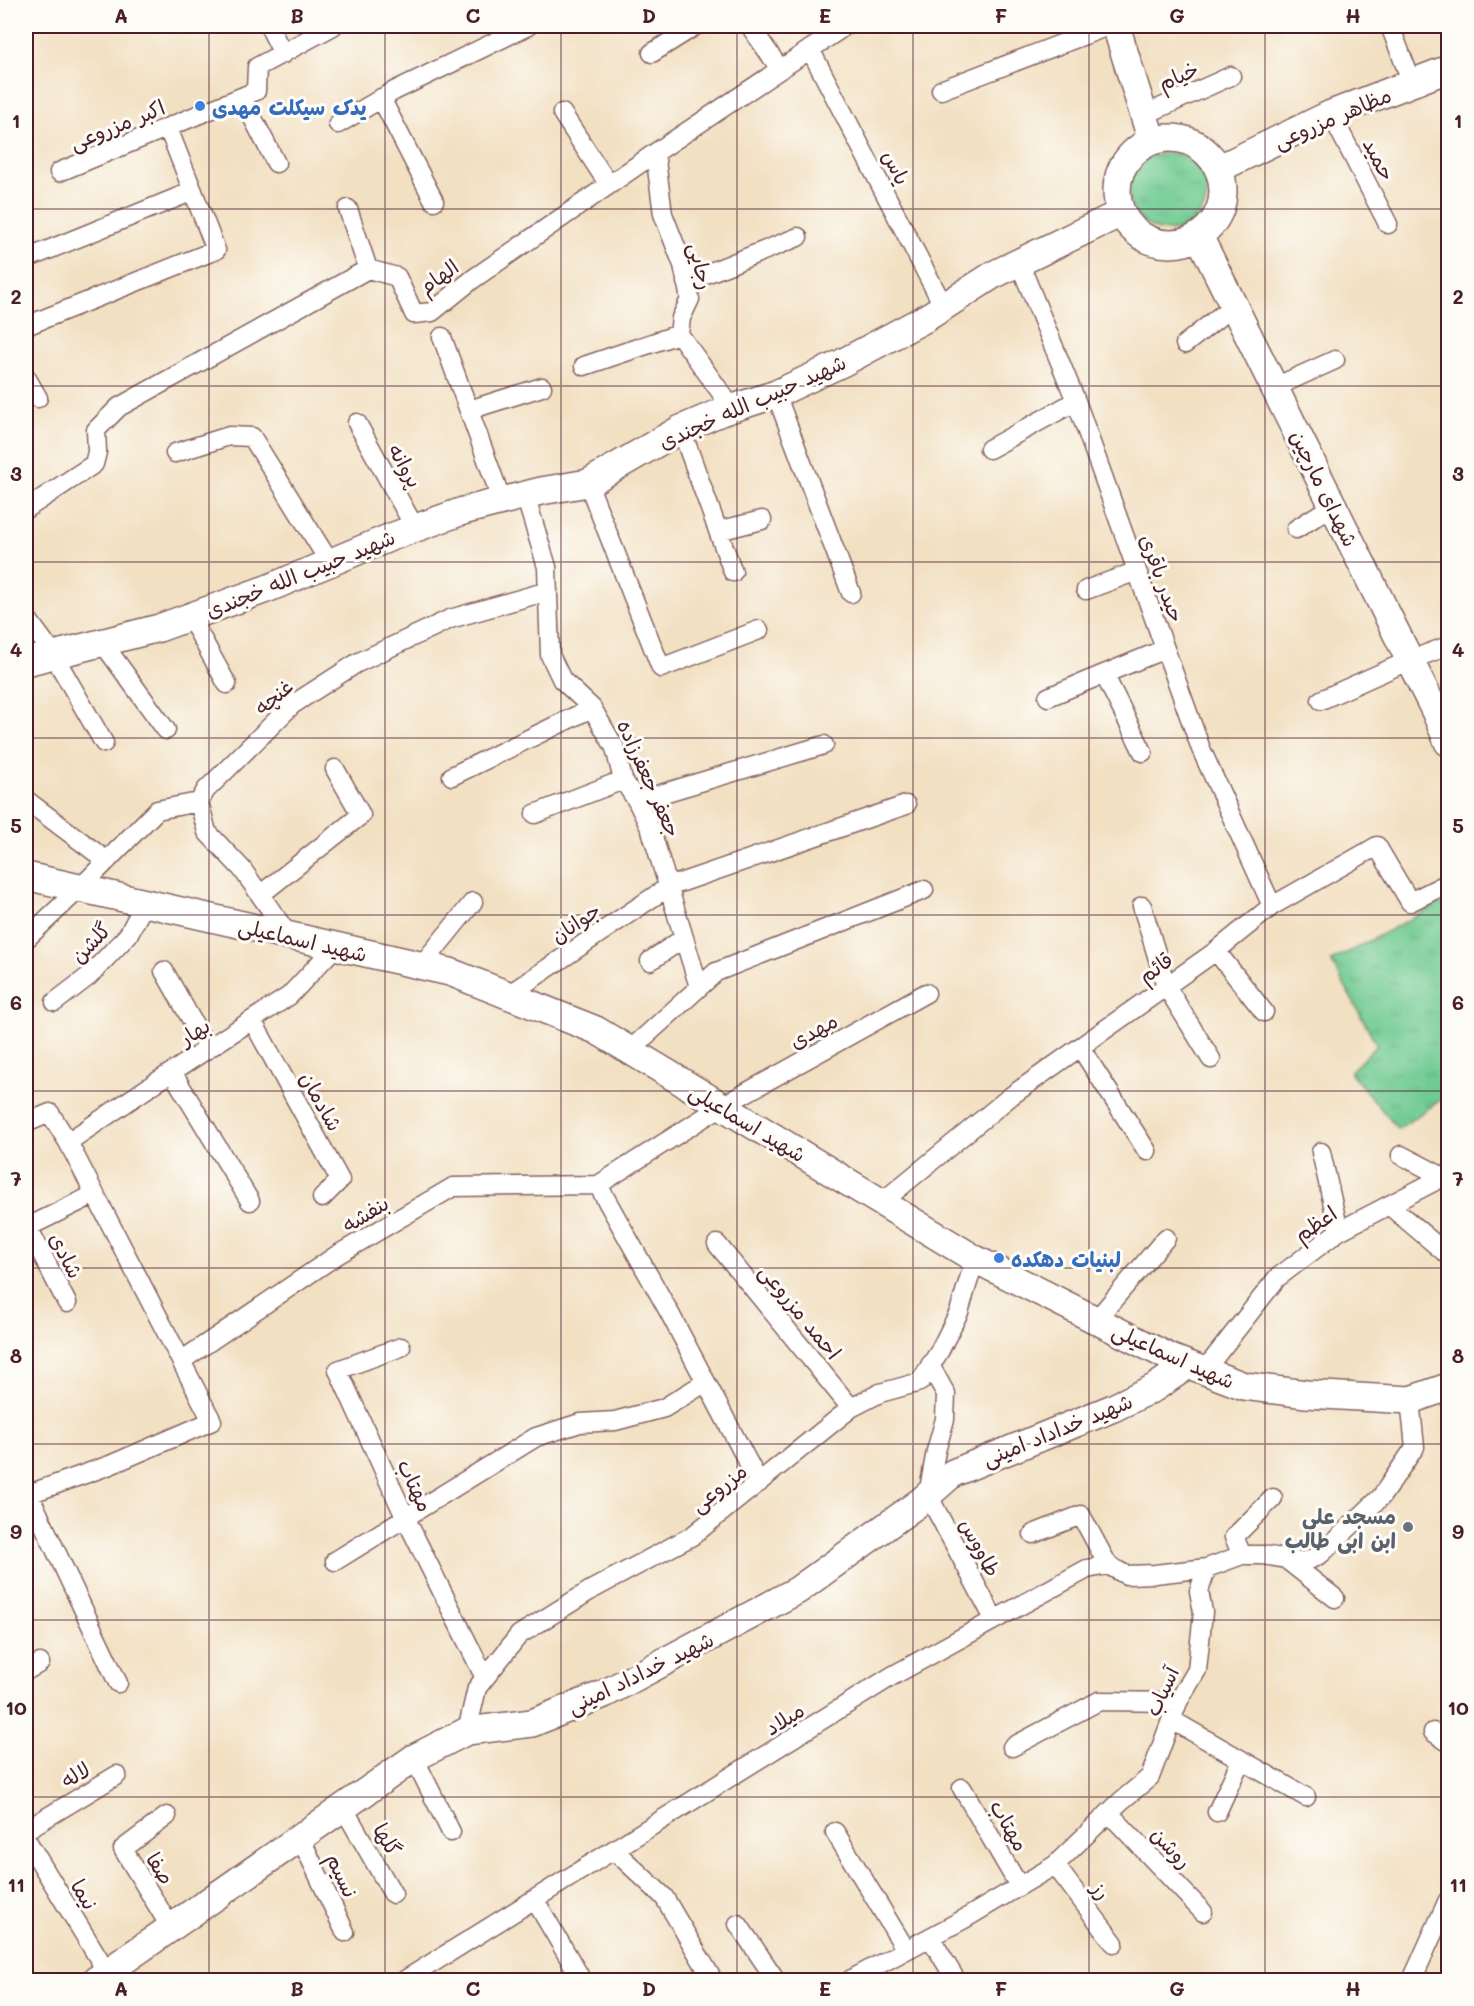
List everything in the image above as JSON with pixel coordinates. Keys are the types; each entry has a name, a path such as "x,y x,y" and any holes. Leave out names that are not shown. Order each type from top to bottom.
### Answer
{"street":[{"path":"269,26 283,54"},
{"path":"276,163 242,97 256,91 257,67 333,26"},
{"path":"338,124 381,98 528,26"},
{"path":"652,52 695,26"},
{"path":"750,26 780,69"},
{"name":"الهام","path":"368,269 397,277 414,314 432,312 472,279 845,26"},
{"path":"941,90 1108,26"},
{"path":"1116,26 1152,141"},
{"path":"1390,26 1412,83"},
{"name":"یاس","path":"810,49 944,307"},
{"name":"مظاهر مزروعی","path":"1218,169 1331,114 1412,83 1448,72"},
{"name":"خیام","path":"1144,115 1231,76"},
{"name":"اکبر مزروعی","path":"59,172 242,97"},
{"path":"381,98 434,201"},
{"path":"562,113 609,185"},
{"name":"حمید","path":"1331,114 1388,224"},
{"path":"26,326 216,250 168,128"},
{"path":"1168,138 1183,140 1197,146 1209,156 1218,169 1223,198 1210,226 1199,236 1185,242 1170,244 1155,242 1141,236 1121,213 1116,196 1118,179 1125,162 1137,149 1152,141 1168,138"},
{"name":"رجایی","path":"655,153 663,214 683,265 690,299 681,318 679,334"},
{"path":"26,259 193,192"},
{"path":"26,509 94,464 97,452 96,430 119,407 368,269 348,209"},
{"name":"شهید حبیب الله خجندی","path":"26,662 159,628 269,588 415,528 463,511 588,483 681,429 732,408 776,394 842,363 944,307 993,275 1121,213"},
{"name":"شهدای مارچین","path":"1199,236 1334,505 1449,742"},
{"path":"686,282 798,237"},
{"name":"حیدر باقری","path":"1019,262 1076,401 1201,749 1272,906"},
{"path":"1185,344 1233,305"},
{"path":"584,366 679,334 732,408"},
{"name":"جعفر جعفرزاده","path":"442,337 469,410 547,567 550,655 562,680 592,708 615,748 623,780 637,801 651,830 699,987"},
{"path":"1275,387 1335,360"},
{"path":"26,377 38,398"},
{"path":"469,410 542,387"},
{"path":"776,394 850,593"},
{"path":"989,449 1076,401"},
{"name":"پروانه","path":"357,423 415,528"},
{"path":"681,429 733,572"},
{"path":"175,453 229,436 252,437 330,563"},
{"path":"588,483 661,668 759,630"},
{"path":"1296,529 1334,505"},
{"path":"718,531 762,520"},
{"path":"1086,590 1137,571"},
{"name":"غنچه","path":"199,802 213,783 292,705 357,663 450,619 548,591"},
{"path":"26,617 53,654 104,742"},
{"path":"190,617 227,684"},
{"path":"102,642 166,730"},
{"path":"1321,700 1410,660 1449,646"},
{"path":"1048,697 1165,649"},
{"path":"1104,674 1143,752"},
{"path":"452,776 592,708"},
{"path":"637,801 824,745"},
{"path":"260,895 361,815 336,769"},
{"path":"535,814 623,780"},
{"path":"26,800 107,861"},
{"path":"26,939 158,810 199,802 207,832 242,869 289,936"},
{"name":"جوانان","path":"508,995 668,887 906,805"},
{"name":"قائم","path":"882,1202 1011,1096 1216,951 1272,906 1377,846 1410,902 1449,883"},
{"name":"شهید اسماعیلی","path":"26,876 450,972 596,1030 975,1259 1196,1368 1244,1386 1306,1394 1410,1400 1449,1388"},
{"path":"630,1050 716,972 924,890"},
{"path":"421,966 473,902"},
{"name":"گلشن","path":"55,1002 89,976 128,935 145,903"},
{"path":"1142,906 1166,986 1210,1059"},
{"path":"650,961 684,938"},
{"name":"بهار","path":"68,1142 289,996 336,946"},
{"path":"1216,951 1264,1012"},
{"path":"164,971 208,1049"},
{"name":"مهدی","path":"597,1185 722,1106 926,993"},
{"name":"شادمان","path":"252,1020 340,1180 322,1198"},
{"path":"1080,1047 1147,1151"},
{"path":"172,1072 250,1201"},
{"path":"26,1123 50,1113 68,1142 212,1421 110,1465 27,1495 118,1683"},
{"path":"1322,1152 1339,1231"},
{"name":"اعظم","path":"1196,1368 1277,1278 1339,1231 1443,1177 1401,1155"},
{"path":"597,1185 668,1310 759,1483"},
{"name":"بنفشه","path":"181,1361 337,1256 453,1187 597,1185"},
{"path":"27,1227 95,1194"},
{"path":"1390,1206 1449,1255"},
{"name":"شادی","path":"27,1227 67,1303"},
{"path":"1096,1320 1166,1238"},
{"name":"احمد مزروعی","path":"717,1244 851,1408"},
{"name":"مزروعی","path":"467,1731 477,1688 519,1635 591,1590 692,1536 851,1408 880,1393 920,1382 959,1312 975,1259"},
{"name":"مهتاب","path":"401,1347 338,1370 405,1516 485,1678"},
{"path":"927,1495 945,1419 946,1394 930,1365"},
{"name":"شهید خداداد امینی","path":"101,1976 414,1758 467,1731 532,1723 604,1694 798,1590 927,1495 953,1473 1113,1408 1196,1368"},
{"path":"335,1562 405,1516 536,1437 580,1423 615,1421 664,1408 706,1382"},
{"path":"1033,1534 1081,1515 1108,1565 1126,1575 1207,1568 1242,1555 1263,1555 1305,1562 1321,1554 1381,1497 1415,1447 1410,1400"},
{"name":"طاووس","path":"927,1495 994,1619"},
{"path":"1242,1555 1234,1536 1273,1498"},
{"path":"1287,1560 1335,1598"},
{"name":"میلاد","path":"405,1980 892,1676 1087,1569 1108,1565"},
{"name":"آسیاب","path":"850,1980 1055,1865 1150,1777 1179,1702 1197,1670 1203,1612 1198,1591 1207,1568"},
{"path":"1012,1747 1098,1701 1179,1702"},
{"path":"1172,1720 1306,1797"},
{"path":"1433,1732 1449,1742"},
{"path":"414,1758 451,1832"},
{"path":"1217,1812 1241,1760"},
{"name":"لاله","path":"26,1830 117,1775"},
{"name":"مهتاب","path":"962,1788 1019,1886"},
{"name":"گلها","path":"343,1807 393,1894"},
{"name":"روشن","path":"1109,1813 1203,1912"},
{"name":"صفا","path":"167,1816 123,1850 171,1928"},
{"path":"835,1832 906,1950"},
{"name":"نسیم","path":"300,1837 345,1932"},
{"name":"نیما","path":"26,1839 101,1976"},
{"path":"615,1851 664,1897 713,1980"},
{"name":"رز","path":"1055,1865 1114,1943"},
{"path":"535,1900 579,1975"},
{"path":"1412,1980 1449,1900"},
{"path":"738,1924 776,1980"},
{"path":"930,1937 956,1980"}],"green space":[{"path":"1168,153 1183,156 1195,165 1204,177 1207,192 1204,207 1195,219 1183,228 1168,231 1153,228 1141,219 1132,207 1129,192 1132,177 1141,165 1153,156"},
{"path":"1448,899 1448,1095 1398,1129 1350,1072 1377,1045 1331,961"}],"place":[{"name":"یدک سیکلت مهدی","path":"200,106"},
{"name":"لبنیات دهکده","path":"999,1258"},
{"name":"مسجد علی ابن ابی طالب","path":"1408,1527"}]}
